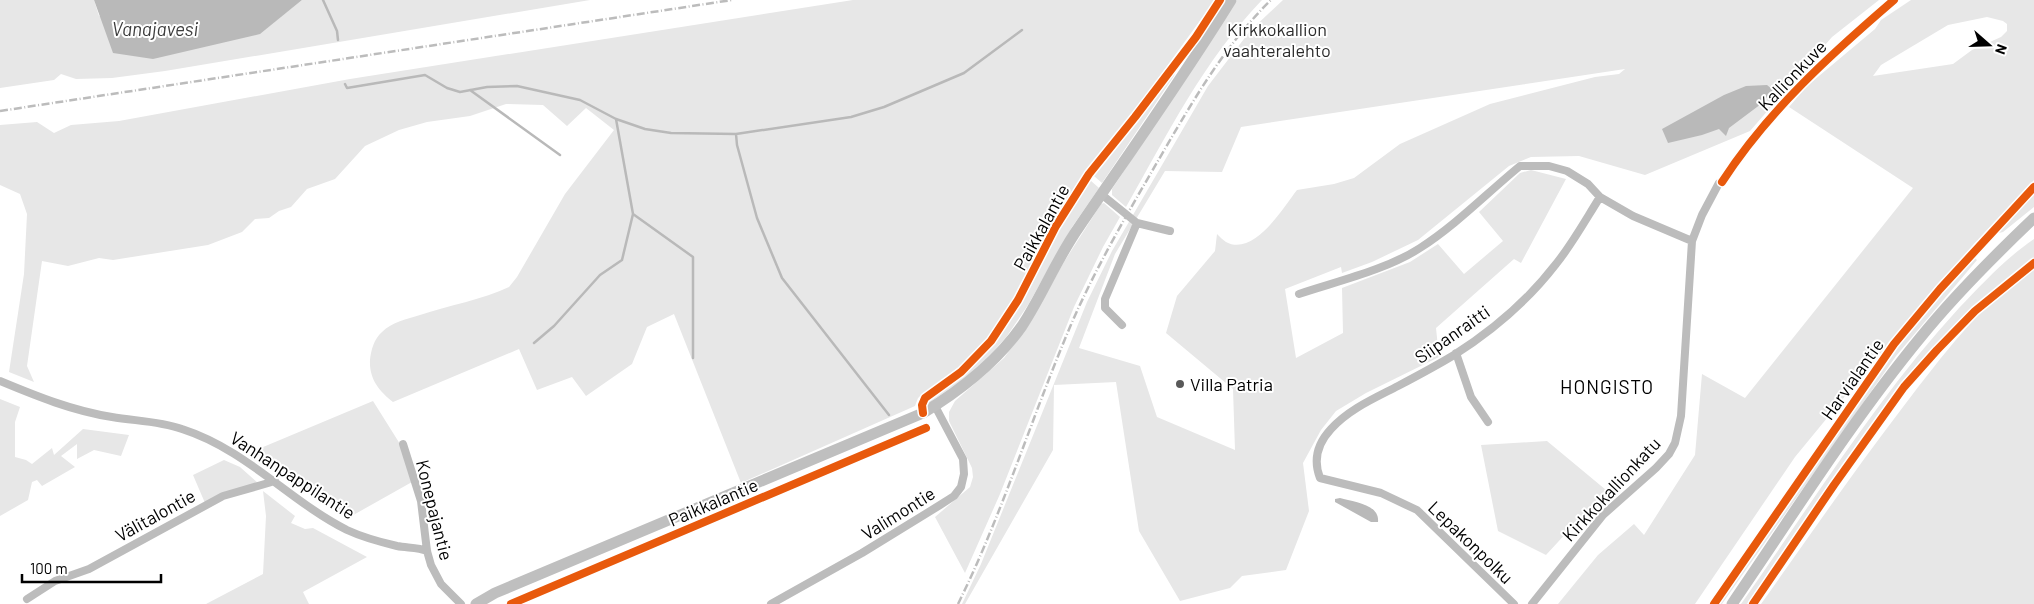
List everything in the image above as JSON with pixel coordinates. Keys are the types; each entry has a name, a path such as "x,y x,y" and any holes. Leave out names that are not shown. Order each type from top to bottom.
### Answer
{"street":[{"name":"Paikkalantie","path":"476,604 494,593 923,413 972,380 1007,345 1022,326 1069,243 1231,0"},
{"path":"1299,294 1378,267 1420,248 1468,212 1520,166 1549,166 1568,171 1588,184 1600,196 1633,216 1692,240"},
{"name":"Kirkkokallionkatu","path":"1532,604 1603,515 1656,468 1669,454 1675,443 1681,416 1692,240 1718,183 1722,182"},
{"path":"1102,194 1137,223 1170,231"},
{"name":"Siipanraitti","path":"1320,478 1316,468 1317,454 1331,429 1368,400 1424,373 1487,332 1534,290 1556,263 1600,196"},
{"name":"Harvialantie","path":"1732,604 1882,388 1920,338 1956,297 2034,218"},
{"path":"1122,325 1105,308 1105,299 1137,223"},
{"name":"Harvialantie","path":"1990,262 2034,227"},
{"path":"1456,353 1471,397 1488,422"},
{"name":"Vanhanpappilantie","path":"0,381 32,395 110,417 156,422 182,429 238,455 324,517 348,530 374,540 426,551"},
{"name":"Valimontie","path":"771,604 854,558 954,496 961,487 964,474 963,459 935,406"},
{"name":"Konepajantie","path":"403,444 421,501 426,551 441,584 461,604"},
{"name":"Lepakonpolku","path":"1320,478 1380,493 1417,510 1514,604"},
{"name":"Välitalontie","path":"27,599 55,581 89,569 223,496 275,482"}],"green space":[{"path":"0,0 94,0 99,16 259,34 302,0 590,0 165,71 112,78 76,79 61,74 54,80 0,88"},
{"path":"853,0 1215,0 1133,113 1088,168 1057,215 1035,262 988,340 960,366 918,398 915,406 741,483 674,314 647,327 632,364 586,396 572,377 537,390 519,349 393,402 379,389 373,379 370,367 372,349 379,335 386,329 395,323 499,291 509,287 517,277 565,194 614,130 586,108 567,126 543,105 506,104 470,116 427,122 399,130 365,146 335,179 307,189 291,207 279,211 269,218 255,219 242,232 208,245 113,260 99,258 68,266 42,261 27,366 34,382 9,372 24,274 27,214 20,194 0,185 0,125 37,122 54,133 71,125 119,121 350,79"},
{"path":"1237,0 1262,0 1241,23 1204,73 1126,207 1112,195 1112,189"},
{"name":"Kirkkokallion vaahteralehto","path":"1283,0 1879,0 1832,37 1750,131 1645,175 1579,156 1531,157 1509,166 1418,240 1372,262 1342,273 1341,267 1285,289 1296,358 1343,333 1342,288 1410,262 1438,244 1464,274 1503,241 1479,212 1520,173 1531,170 1566,179 1521,263 1514,259 1436,328 1439,357 1366,393 1336,411 1321,430 1303,463 1309,511 1286,570 1242,576 1230,588 1180,601 1139,531 1116,382 1054,385 1053,450 965,604 962,604 981,564 1087,302 1112,251 1208,86 1250,31","holes":["1625,69 1619,74 1595,77 1490,104 1400,144 1354,178 1334,184 1297,190 1267,228 1247,243 1237,245 1226,242 1217,234 1215,251 1177,296 1166,333 1233,389 1235,450 1157,417 1140,366 1079,348 1115,254 1165,171 1222,172 1241,127"]},
{"path":"1911,0 2034,0 2034,180 1974,244 1795,457 1695,604 1558,604 1598,555 1634,524 1644,535 1695,455 1702,374 1745,398 1913,188 1789,107 1807,86 1875,29 1881,20","holes":["1987,17 2003,21 2007,24 2007,31 2001,37 1972,50 1953,64 1873,76 1881,65 1948,25"]},
{"path":"1174,67 1176,70 1174,76 1102,183 1094,176 1095,171 1131,127"},
{"path":"1090,180 1099,188 1072,227 1028,305 1007,336 986,360 968,376 926,405 929,397 964,371 998,335 1025,291 1066,214"},
{"path":"2034,190 2034,207 2003,232 1999,233 1996,230"},
{"path":"1104,203 1120,217 1074,307 1000,494 965,573 935,517 970,487 973,477 972,468 949,421 949,412 955,401 1004,358 1028,326 1064,262 1101,204"},
{"path":"1989,236 1991,239 1974,257 1977,260 1896,356 1722,604 1717,604 1880,369 1951,279"},
{"path":"2034,239 2034,259 1963,316 1904,381 1826,488 1747,604 1741,604 1872,415 1900,378 1929,342 1976,290 2004,263"},
{"path":"2034,265 2034,604 1761,604 1867,456 1948,350 1997,296"},
{"path":"0,399 20,407 15,422 15,457 32,464 52,448 54,455 83,429 129,435 121,456 94,450 77,459 77,444 61,456 75,467 42,486 37,480 32,482 28,500 0,516"},
{"path":"373,401 400,444 412,482 348,518 307,491 256,450"},
{"path":"1547,441 1606,490 1546,555 1498,531 1481,445"},
{"path":"224,460 240,467 258,483 205,503 193,475"},
{"path":"263,491 295,516 291,523 305,529 313,528 367,557 303,592 309,604 206,604 263,574 266,516"}],"water":[{"name":"Vanajavesi","path":"94,0 302,0 260,34 153,59 113,53"},
{"path":"1767,85 1773,90 1761,104 1729,128 1726,136 1719,129 1668,143 1662,129 1724,95 1746,86"},
{"path":"1340,498 1365,505 1375,511 1378,522 1371,522 1335,502 1335,499"}],"waterway":[{"path":"323,0 337,31 338,40"},
{"path":"345,84 347,88 425,75 447,88 460,92 487,87 517,86 580,100 616,119 645,129 671,133 736,134 851,117 884,107 964,73 1022,30"},
{"path":"470,90 560,155"},
{"path":"616,119 633,214 693,257 693,358"},
{"path":"736,134 737,145 757,218 782,278 889,415"},
{"path":"534,343 554,326 600,275 622,260 633,214"}],"railway":[{"path":"0,111 732,0"},
{"path":"958,604 989,536 1070,327 1103,258 1140,191 1201,89 1240,34 1271,0"}],"cycle path":[{"path":"923,413 922,405 925,398 961,372 991,341 1018,300 1056,226 1089,174 1196,37 1220,0"},
{"name":"Kallionkuve","path":"1722,182 1759,131 1801,85 1894,0"},
{"path":"1714,604 1894,344 1940,289 2034,187"},
{"path":"1753,604 1904,387 1975,311 2034,263"},
{"path":"511,604 926,428"}],"place":[{"name":"Villa Patria","path":"1180,384"}],"district":[{"name":"HONGISTO","path":"1607,386"}]}
